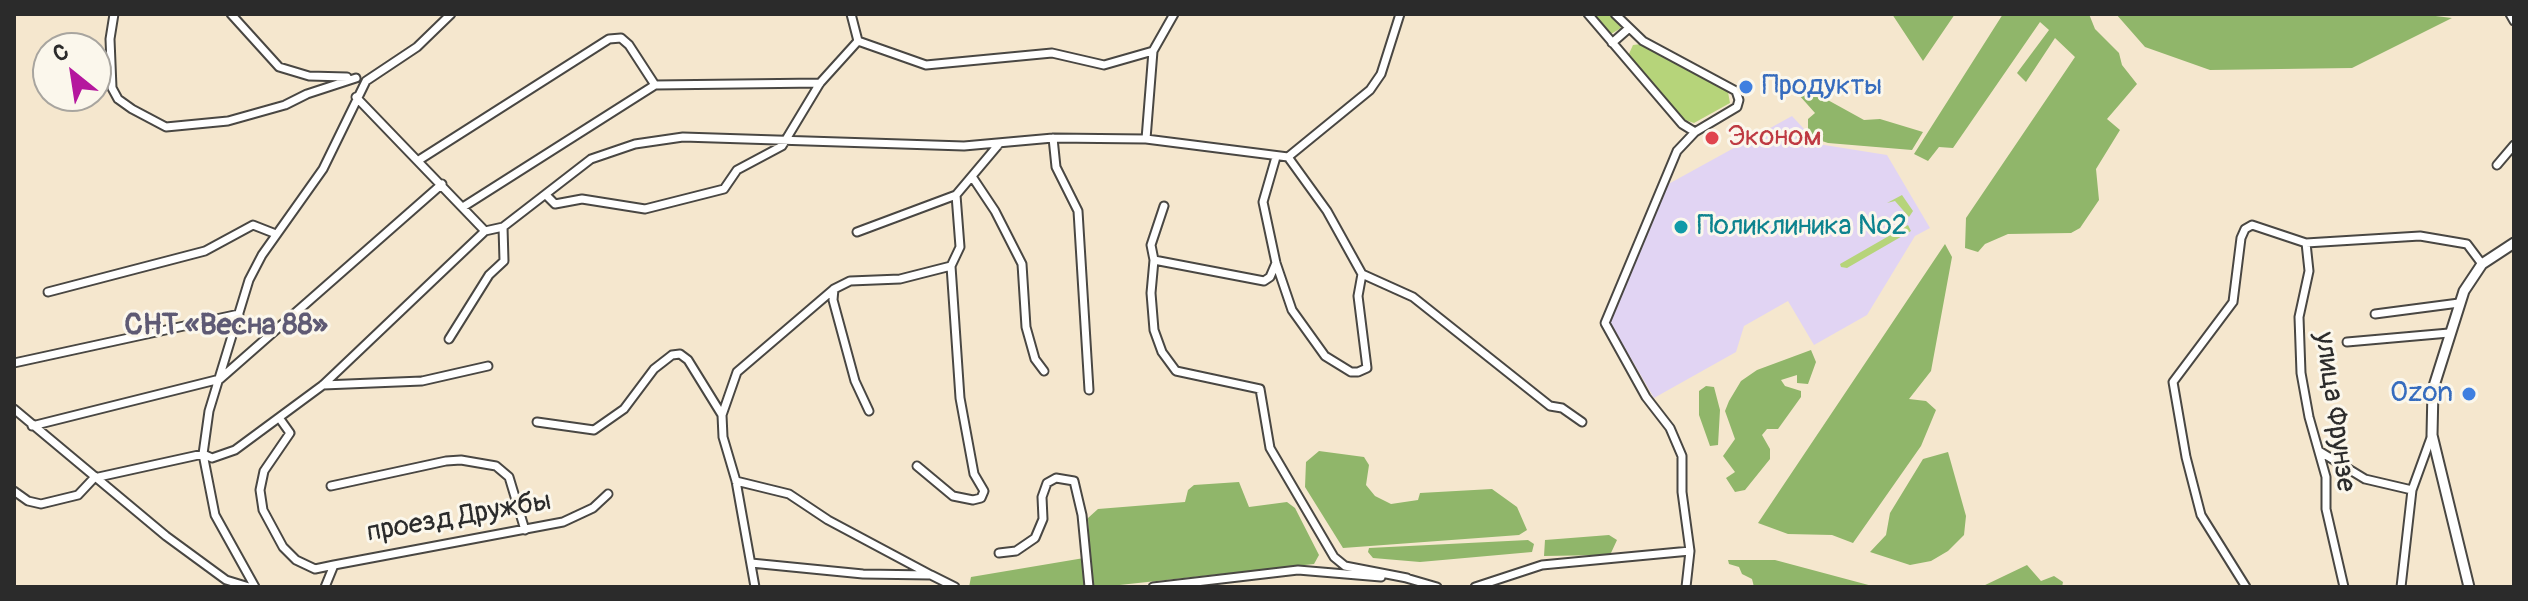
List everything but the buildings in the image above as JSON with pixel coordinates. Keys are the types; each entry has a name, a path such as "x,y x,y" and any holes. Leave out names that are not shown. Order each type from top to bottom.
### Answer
{"street":[{"path":"114,14 110,39 112,88 125,104 166,127 185,128 228,121 285,105 307,94 356,78"},
{"path":"231,14 279,67 309,76 366,81"},
{"path":"252,587 215,515 203,454 209,411 249,280 276,234 323,169 366,81 408,54 451,14"},
{"path":"851,14 858,41"},
{"path":"1146,139 1153,51 1174,14"},
{"path":"14,491 28,501 41,504 78,495 94,478 203,454 212,458 235,450 323,385 485,231 503,227 591,159 635,144 683,137 787,137 964,146 1053,138 1146,139 1288,157 1370,90 1381,74 1400,14"},
{"path":"1588,14 1682,124 1695,132"},
{"path":"1615,14 1628,29 1736,91 1737,107 1684,141 1667,171 1605,323 1646,397 1677,441 1682,456 1682,492 1690,551 1686,587"},
{"path":"2510,14 2514,21"},
{"path":"1612,43 1628,29"},
{"path":"419,160 609,39 621,38 629,45 655,85"},
{"path":"858,41 926,65 1052,53 1104,65 1153,51"},
{"path":"546,195 555,204 582,199 645,209 715,193 728,184 737,170 769,155 787,137 820,83 858,41"},
{"path":"463,207 655,85 820,83"},
{"path":"356,97 485,231"},
{"path":"1053,138 1056,167 1078,211 1089,390"},
{"path":"857,232 956,195 999,144"},
{"path":"2497,165 2514,145"},
{"path":"1276,157 1263,202 1276,263 1292,310 1325,356 1351,372 1367,368 1358,296 1362,274"},
{"path":"1288,157 1327,211 1362,274 1413,297 1550,406 1562,408 1582,422"},
{"path":"973,178 995,211 1022,264 1026,327 1035,359 1044,371"},
{"path":"32,426 220,379 442,184"},
{"path":"917,466 953,496 973,500 981,498 984,491 974,474 960,398 951,266 960,247 956,195"},
{"path":"1164,206 1151,245 1154,260 1151,293 1154,330 1162,352 1176,371 1260,389 1270,448 1334,557 1345,566 1437,587"},
{"path":"48,292 205,251 253,225 276,234"},
{"path":"2246,587 2201,515 2186,457 2173,382 2233,302 2241,238 2245,229 2252,225 2306,243 2420,236 2467,244 2482,264"},
{"path":"449,339 489,275 504,261 503,227"},
{"name":"улица Фрунзе","path":"2306,243 2309,271 2299,317 2301,373 2326,477 2326,509 2344,587"},
{"path":"2469,587 2432,435 2433,389 2459,303 2482,264 2514,243"},
{"path":"1154,260 1264,281 1270,277 1276,263"},
{"path":"755,587 736,481 723,437 722,415 737,372 834,289 850,281 900,279 951,266"},
{"path":"834,289 833,300 850,363 869,411"},
{"path":"2375,314 2459,303"},
{"path":"14,363 239,314"},
{"path":"2347,342 2449,333"},
{"path":"537,422 594,430 624,409 654,369 672,355 680,354 688,360 722,415"},
{"path":"323,385 422,381 488,366"},
{"path":"14,409 94,478 201,563 226,580 252,587"},
{"path":"280,419 290,433 264,471 260,490 263,510 283,547 296,560 315,569 334,565"},
{"path":"2401,587 2412,490 2432,435"},
{"path":"2319,451 2365,479 2412,490"},
{"path":"331,486 446,461 461,460 496,466 509,477 525,530"},
{"path":"999,553 1016,551 1035,538 1043,519 1042,497 1047,483 1056,478 1074,481 1082,515 1089,587"},
{"path":"736,481 789,494 828,520 955,587"},
{"name":"проезд Дружбы","path":"325,587 334,565 525,530 578,517 608,494"},
{"path":"1475,587 1542,565 1690,551"},
{"path":"751,563 863,574 931,575"},
{"path":"1153,587 1298,570 1407,578"}],"shaded area":[{"path":"1792,116 1818,144 1887,155 1930,228 1915,236 1867,315 1814,345 1788,301 1744,326 1736,352 1654,398 1608,319 1663,187"}],"green space":[{"path":"1594,14 1612,14 1621,28 1611,34"},
{"path":"1892,14 1955,14 1923,61"},
{"path":"2003,14 2089,14 2095,29 2119,53 2122,65 2137,84 2107,119 2120,130 2096,169 2099,200 2080,228 2071,233 2008,234 1985,244 1978,252 1965,248 1966,218 2075,57 2055,38 2026,82 2017,73 2049,30 2040,22 1953,148 1939,147 1928,161 1914,154"},
{"path":"2116,14 2419,14 2452,18 2352,68 2210,70 2145,47"},
{"path":"1641,44 1728,92 1730,103 1694,123 1685,120 1628,56 1633,45"},
{"path":"1806,88 1864,120 1880,119 1923,132 1912,150 1828,143 1813,138 1797,140 1796,133 1808,129 1808,119 1815,113 1799,95 1800,90"},
{"path":"1902,195 1913,211 1909,217 1895,201 1887,203"},
{"path":"1908,225 1911,231 1847,268 1841,267 1840,264"},
{"path":"1945,244 1952,257 1931,371 1909,399 1926,401 1936,410 1921,446 1853,543 1832,535 1788,534 1758,523"},
{"path":"1811,350 1816,362 1808,384 1797,383 1797,375 1781,380 1785,386 1801,391 1801,397 1778,429 1767,429 1762,435 1770,449 1770,459 1745,490 1735,492 1726,478 1735,472 1723,456 1735,439 1725,411 1729,401 1741,381 1757,370"},
{"path":"1706,386 1714,387 1720,410 1718,445 1710,446 1699,415 1699,391"},
{"path":"1319,451 1364,457 1369,465 1366,485 1375,496 1391,504 1418,500 1420,493 1492,489 1517,507 1527,530 1519,535 1343,548 1305,487 1306,462"},
{"path":"1948,452 1966,516 1964,535 1948,551 1931,561 1910,565 1870,552 1886,535 1890,513 1923,459"},
{"path":"1239,482 1249,507 1287,502 1295,508 1319,555 1314,564 1101,587 969,587 971,577 1090,557 1088,518 1098,509 1185,502 1188,490 1194,485"},
{"path":"1609,535 1617,540 1611,553 1605,555 1544,556 1545,540"},
{"path":"1528,540 1534,544 1532,552 1420,562 1373,558 1368,552 1369,548"},
{"path":"1728,560 1775,560 1876,587 1754,587 1752,579 1742,574 1739,567 1729,564"},
{"path":"2027,565 2041,581 2054,576 2063,582 2062,587 1981,587"}],"place":[{"name":"Продукты","path":"1746,87"},
{"name":"Эконом","path":"1712,138"},
{"name":"Поликлиника №2","path":"1681,227"},
{"name":"Ozon","path":"2469,394"}],"district":[{"name":"СНТ «Весна 88»","path":"226,326"}]}
